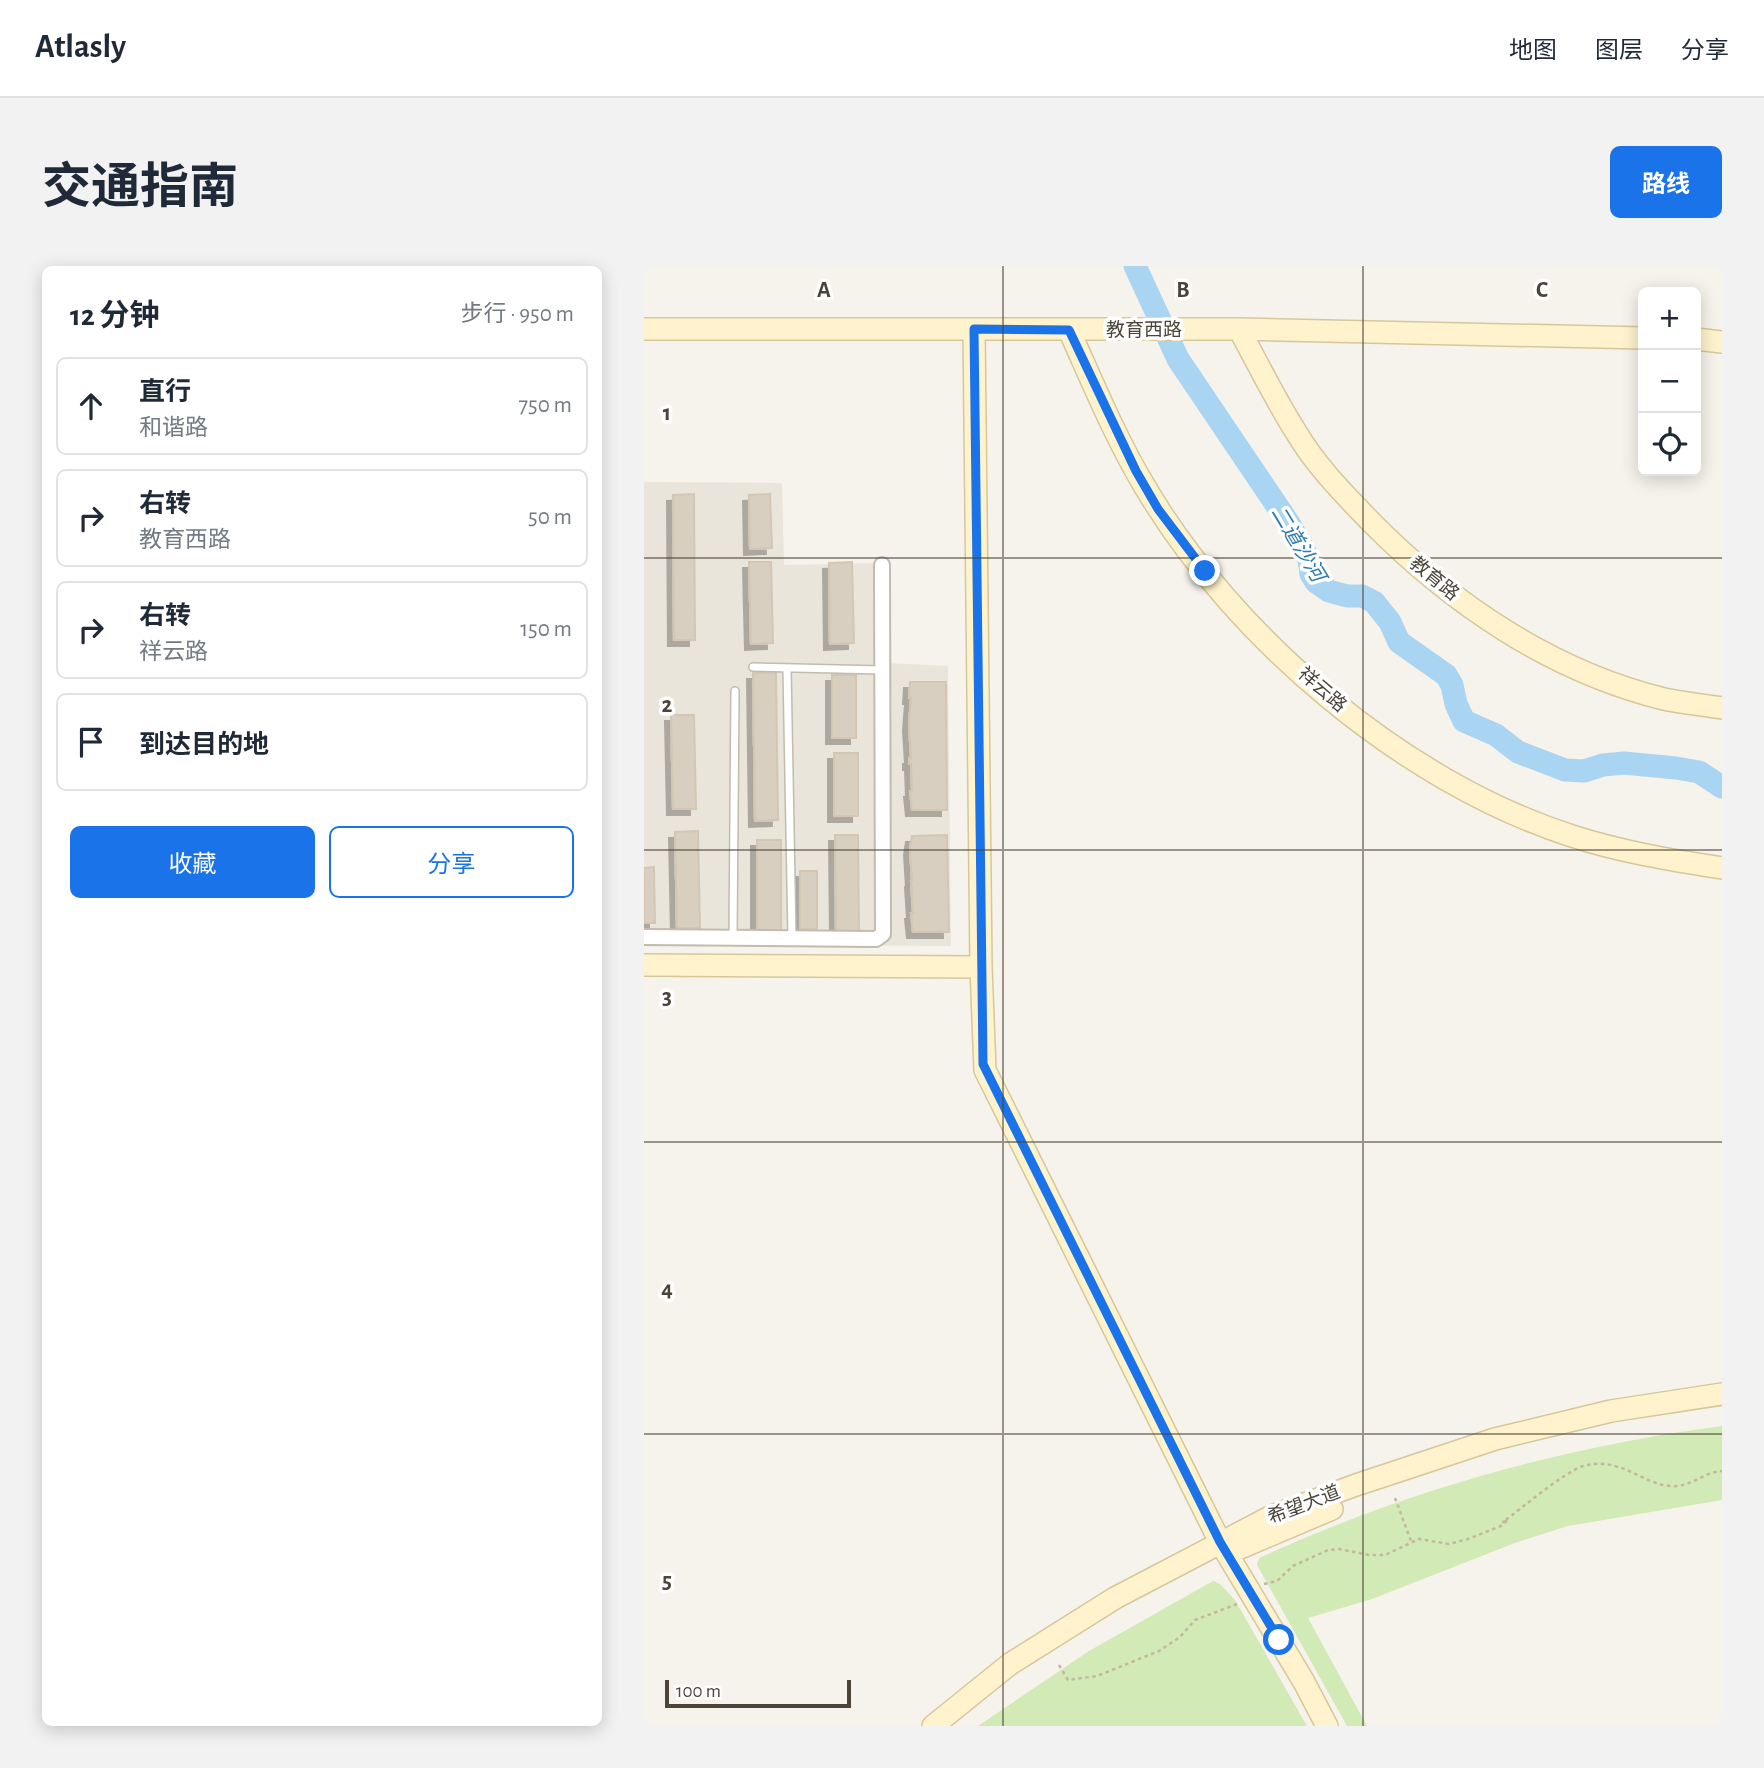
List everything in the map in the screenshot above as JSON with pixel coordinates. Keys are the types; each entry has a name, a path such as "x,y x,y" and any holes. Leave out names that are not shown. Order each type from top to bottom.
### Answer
{"street":[{"name":"教育西路","path":"644,329 1240,329 1638,338"},
{"path":"974,329 981,967 985,1070 1224,1548 1304,1682 1327,1726"},
{"name":"教育路","path":"1240,329 1296,434 1329,477 1395,547 1429,577 1499,629 1534,649 1609,681 1664,699 1722,708"},
{"name":"祥云路","path":"1069,330 1126,454 1170,525 1216,586 1251,625 1338,705 1430,769 1465,790 1524,818 1571,836 1615,848 1722,868"},
{"path":"1701,340 1722,342"},
{"path":"644,937 876,939 883,934 882,565"},
{"path":"644,965 981,967"},
{"name":"希望大道","path":"945,1726 1091,1625 1180,1575 1272,1516 1486,1441 1611,1411 1722,1394"},
{"name":"希望大道","path":"933,1726 1010,1664 1115,1598 1224,1548 1456,1462 1590,1428 1722,1406"}],"lane":[{"path":"754,667 883,670"},
{"path":"787,668 792,938"},
{"path":"733,938 735,691"}],"path":[{"path":"1264,1584 1277,1581 1293,1566 1328,1550 1339,1549 1380,1556 1411,1541 1423,1539 1449,1544 1478,1536 1501,1526 1537,1497 1585,1466 1600,1463 1612,1465 1650,1481 1674,1487 1686,1485 1710,1472 1722,1471"},
{"path":"1395,1498 1411,1541"},
{"path":"1059,1665 1068,1680 1097,1676 1169,1645 1181,1637 1198,1617 1240,1603"}],"shaded area":[{"path":"644,482 782,483 784,565 885,563 888,663 948,666 951,946 644,944"}],"green space":[{"path":"1722,1426 1722,1500 1568,1526 1515,1543 1372,1599 1308,1618 1367,1726 1347,1726 1257,1565 1259,1558 1315,1534 1428,1492 1544,1459"},
{"path":"1213,1581 1220,1584 1235,1600 1307,1726 978,1726 1089,1651"}],"building":[{"path":"694,494 695,640 674,640 673,495"},
{"path":"770,494 772,548 750,549 749,495"},
{"path":"749,562 771,562 773,643 751,644"},
{"path":"852,562 854,643 830,644 829,563"},
{"path":"753,673 776,673 778,820 755,821"},
{"path":"832,675 856,675 856,738 832,738"},
{"path":"910,682 946,682 947,810 912,810 909,764"},
{"path":"671,715 694,715 696,809 673,809"},
{"path":"834,753 858,753 858,816 834,816"},
{"path":"698,831 700,928 677,928 675,832"},
{"path":"835,835 858,835 859,931 836,931"},
{"path":"947,835 949,932 913,932 910,849 912,836"},
{"path":"757,840 781,840 781,931 757,931"},
{"path":"654,867 655,923 644,923 644,868"},
{"path":"800,871 817,871 817,929 800,929"}],"waterway":[{"name":"二道沙河","path":"1135,266 1178,359 1290,525 1309,559 1311,574 1316,582 1329,591 1347,596 1362,596 1374,602 1390,622 1399,642 1446,675 1464,721 1496,735 1518,752 1565,770 1584,771 1603,765 1624,763 1676,768 1699,772 1722,787"}],"route":[{"path":"1205,571 1158,509 1126,454 1069,330 974,329 983,1064 1220,1542 1279,1640"}]}
